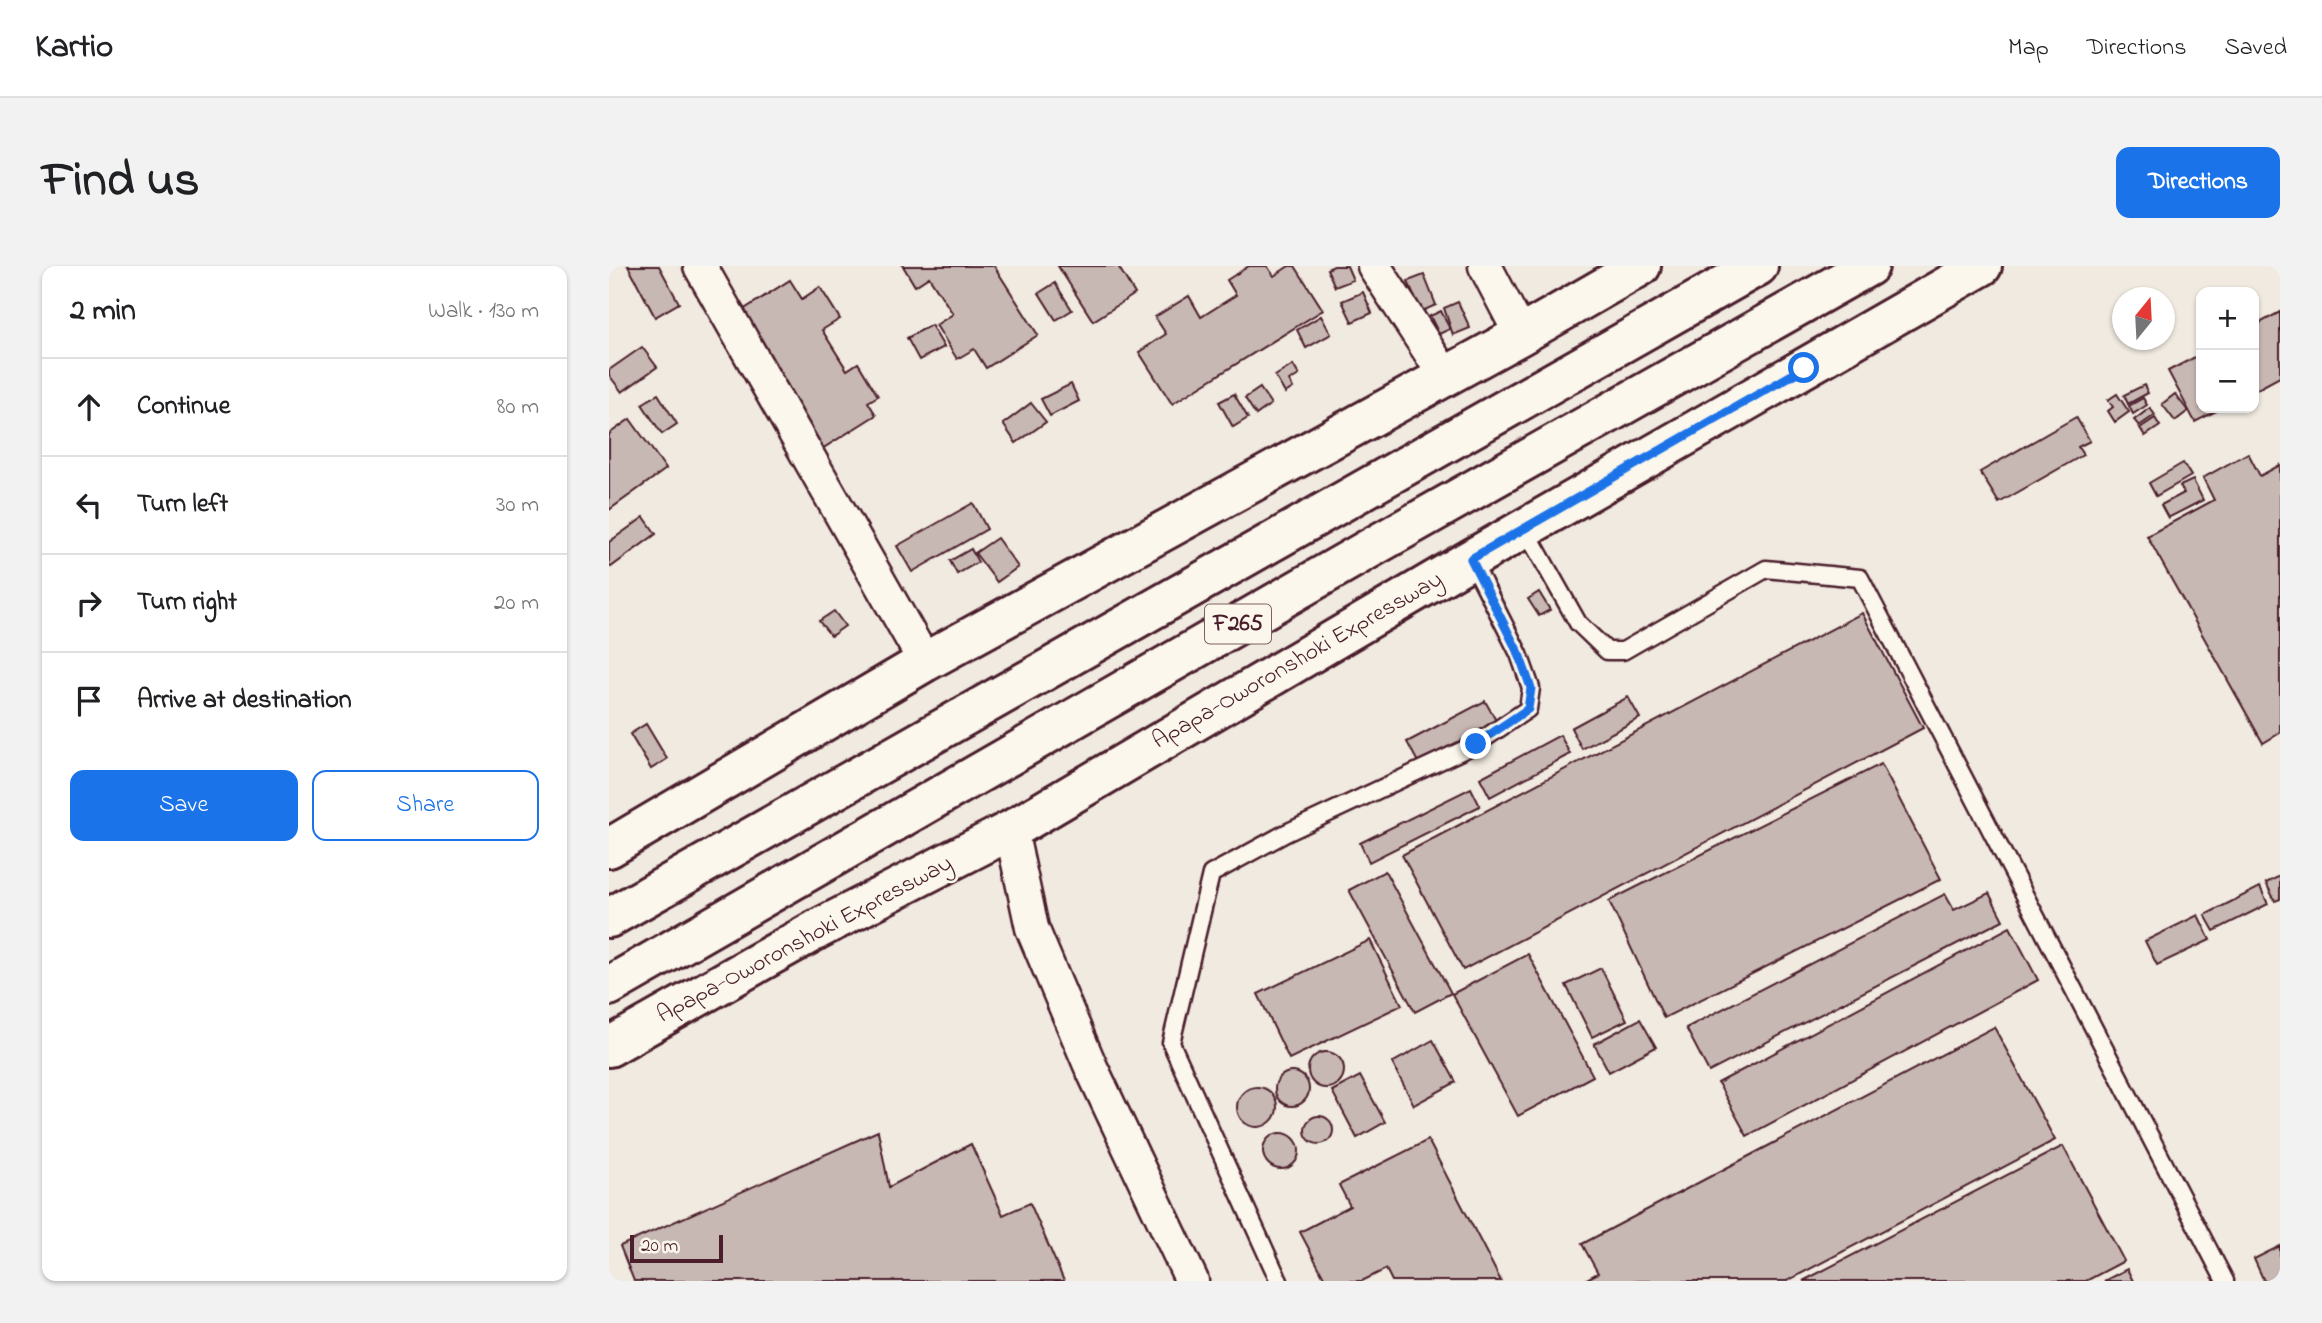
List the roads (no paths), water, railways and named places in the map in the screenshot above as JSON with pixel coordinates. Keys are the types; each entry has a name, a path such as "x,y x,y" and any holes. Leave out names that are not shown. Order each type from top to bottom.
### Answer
{"main road":[{"path":"609,848 925,662 1446,377 1641,266"},
{"name":"F265","path":"609,918 1758,266"},
{"name":"F265","path":"609,986 1869,266"},
{"name":"Apapa-Oworonshoki Expressway","path":"609,1046 816,930 1011,830 1471,559 1982,266"}],"street":[{"path":"700,266 925,662"},
{"path":"1374,266 1446,377"},
{"path":"1485,266 1521,335"},
{"path":"1011,830 1032,928 1090,1065 1192,1281"}],"lane":[{"path":"1524,529 1578,623 1607,651 1623,651 1766,569 1860,578 2225,1281"},
{"path":"1279,1281 1171,1043 1211,874 1286,833 1476,744 1528,709 1531,688 1519,654 1471,559"}]}
